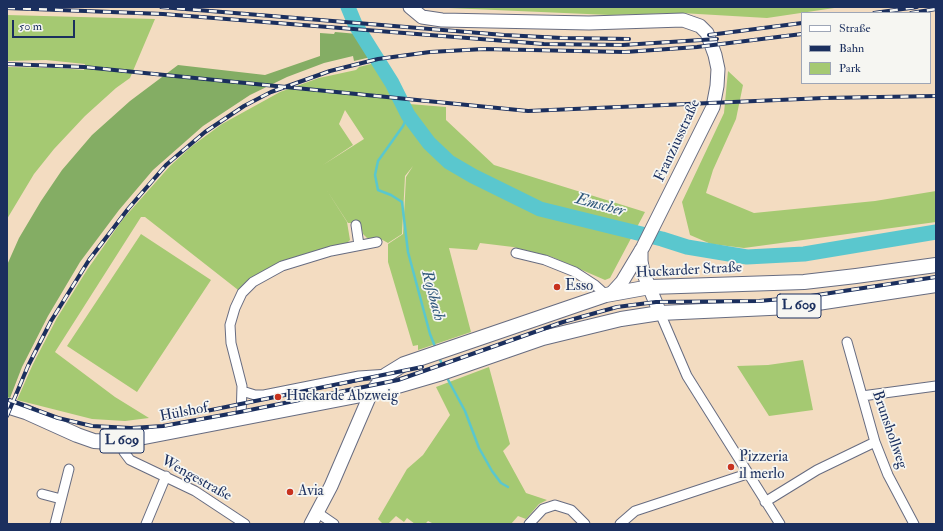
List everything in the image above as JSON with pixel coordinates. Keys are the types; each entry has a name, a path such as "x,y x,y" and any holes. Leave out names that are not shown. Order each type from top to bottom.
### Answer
{"main road":[{"name":"Huckarder Straße","path":"371,394 388,374 404,364 609,295 650,287 804,282 936,265"},
{"name":"L 609","path":"371,394 452,370 543,338 621,319 660,314 791,307 936,285"},
{"name":"Hülshof","path":"7,406 26,412 88,439 102,442 121,441 371,394"}],"street":[{"name":"Franziusstraße","path":"410,7 422,17 442,20 589,23 683,20 700,26 711,42 717,64 717,86 713,107 642,249 622,282 609,295"},
{"path":"356,225 359,245"},
{"path":"241,419 242,390 231,343 230,325 235,308 242,293 253,282 282,266 331,251 377,242"},
{"path":"642,249 641,266 687,376 747,474 780,524"},
{"path":"516,253 545,260 575,272 609,295"},
{"name":"Brunshollweg","path":"847,342 875,442 888,476 914,524"},
{"path":"242,390 255,395 264,395 359,376 388,374"},
{"path":"862,396 936,386"},
{"name":"Huckarder Straße","path":"314,518 332,486 371,394"},
{"name":"Wengestraße","path":"121,441 124,452 130,460 166,476 207,498 245,524"},
{"path":"765,502 817,470 875,442"},
{"path":"55,524 69,469"},
{"path":"620,524 635,511 747,474"},
{"path":"146,524 166,476"},
{"path":"42,494 61,499"},
{"path":"529,524 543,509 555,505 571,510 585,524"},
{"path":"314,518 334,524"}],"green space":[{"path":"426,7 841,7 767,18 681,13 610,15"},
{"path":"7,15 155,19 130,78 116,88 85,116 54,149 34,174 7,219 7,67 84,70 85,64 46,60 7,61"},
{"path":"335,32 358,34 371,57 354,61 353,56 324,63 287,77 250,95 203,126 153,170 119,210 80,262 48,316 22,367 10,398 7,397 7,265 19,238 41,201 62,170 92,135 130,101 178,65 265,75 320,56 320,33 334,34"},
{"path":"375,63 397,103 446,107 446,120 494,165 645,212 610,278 605,280 552,257 513,247 480,243 477,250 449,248 471,332 418,350 418,345 413,346 388,262 388,244 403,234 406,177 413,166 405,176 402,234 388,243 379,238 367,238 363,234 360,223 348,223 326,189 347,222 350,240 342,248 295,261 242,293 145,217 141,217 55,352 115,397 149,418 125,421 92,419 17,400 33,364 57,318 87,270 123,219 170,166 192,146 222,124 280,92 319,78 356,70 359,67","holes":["345,110 364,139 323,165 353,145 339,124"]},
{"path":"728,71 743,85 736,119 713,170 706,193 754,213 875,201 936,191 936,222 744,248 711,244 690,235 682,202 724,113"},
{"path":"141,234 211,280 137,392 67,346"},
{"path":"803,360 813,410 769,416 737,366 768,365"},
{"path":"489,367 510,444 503,451 526,493 547,500 539,504 526,519 518,516 511,524 434,524 428,521 425,524 415,524 407,518 404,522 396,516 388,524 383,524 378,519 407,469 423,455 450,415 436,387"}],"waterway":[{"name":"Emscher","path":"348,7 355,24 392,83 408,115 429,143 449,162 473,176 540,209 662,239 687,247 747,257 804,254 936,232"},
{"name":"Roßbach","path":"408,115 403,126 378,161 375,175 378,190 391,195 402,202 408,252 430,334 436,349"},
{"name":"Roßbach","path":"439,357 443,367"},
{"name":"Roßbach","path":"446,376 465,411 479,448 492,471 501,483 508,487"}],"railway":[{"path":"161,7 504,35 629,39"},
{"path":"881,12 917,7"},
{"path":"7,8 163,14 544,44 623,45 717,39"},
{"path":"917,12 936,9"},
{"path":"709,35 801,23"},
{"path":"7,416 28,366 51,321 89,260 128,209 166,165 205,132 244,106 271,92 330,71 378,59 430,52 484,49 625,52 697,47 801,34"},
{"path":"7,64 84,67 528,111 824,98 936,96"},
{"path":"9,400 58,418 92,426 131,428 163,426 398,380 563,322 617,307 656,302 759,301 804,297 936,277"},
{"path":"167,419 422,367"}],"place":[{"name":"Esso","path":"557,287"},
{"name":"Huckarde Abzweig","path":"278,397"},
{"name":"Pizzeria il merlo","path":"731,467"},
{"name":"Avia","path":"290,492"}]}
